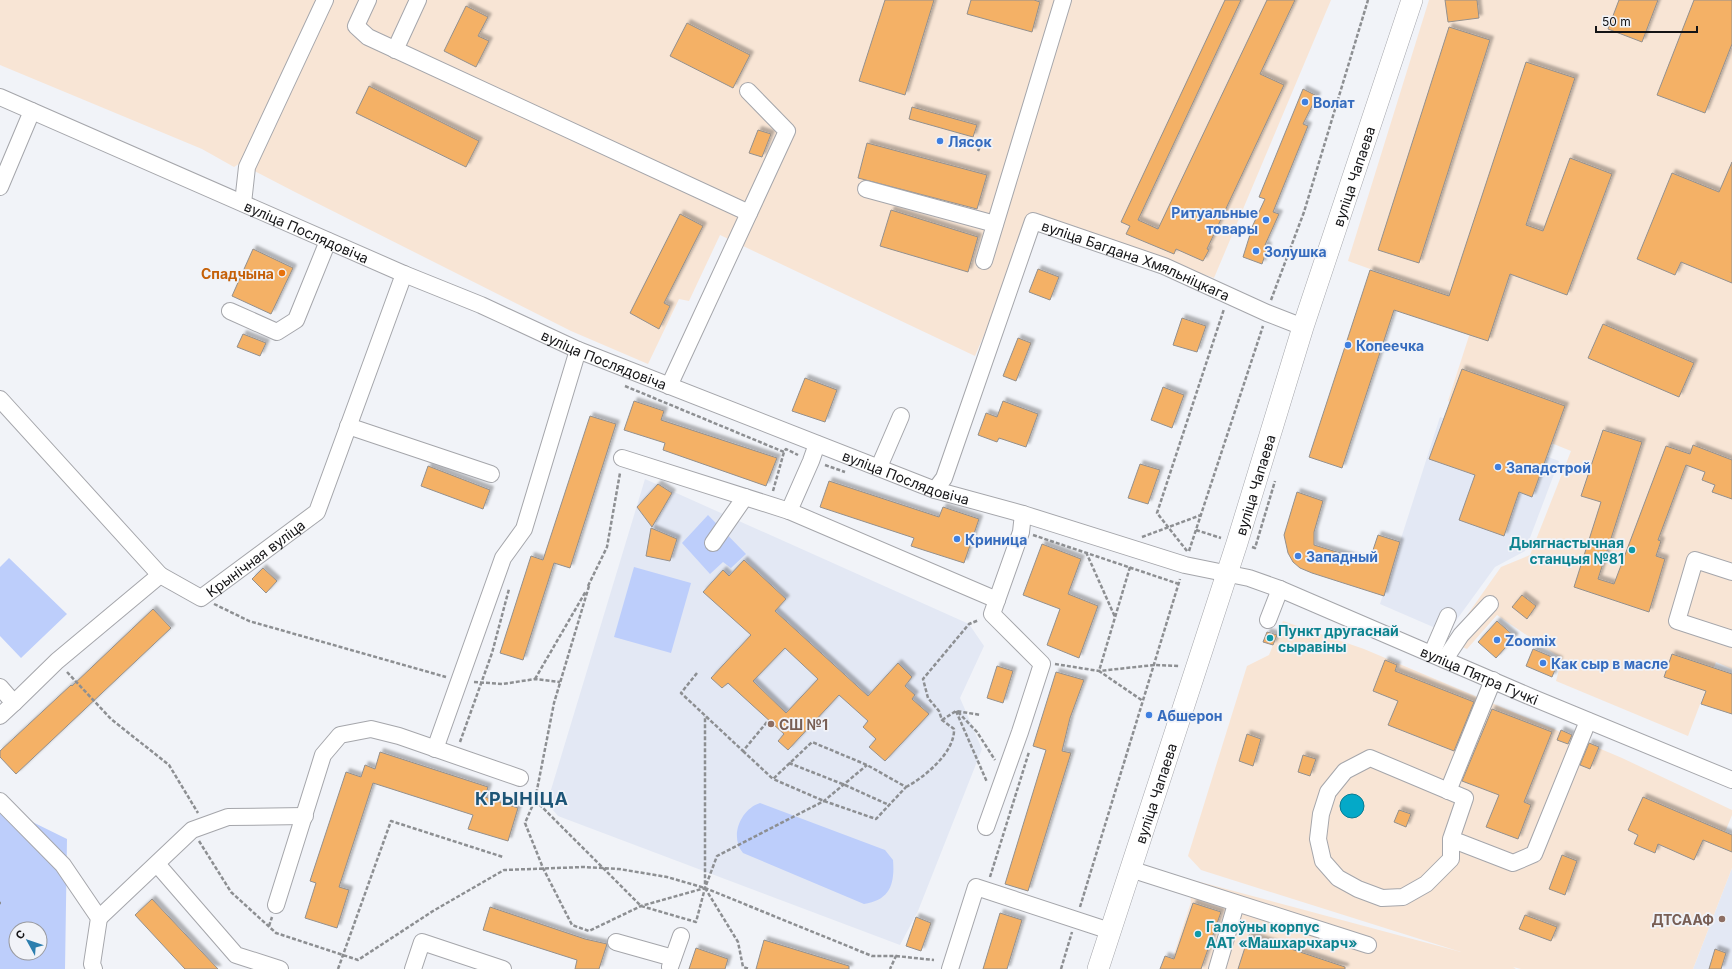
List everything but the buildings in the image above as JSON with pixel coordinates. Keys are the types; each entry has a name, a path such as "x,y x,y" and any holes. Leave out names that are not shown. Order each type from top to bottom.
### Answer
{"main road":[{"name":"вуліца Чапаева","path":"1098,969 1226,573 1303,327 1412,0"}],"street":[{"path":"243,203 247,167 325,0"},
{"path":"368,0 356,26 368,37 749,213"},
{"path":"395,50 418,0"},
{"path":"984,261 1063,0"},
{"path":"669,386 787,131 748,91"},
{"name":"вуліца Послядовіча","path":"0,97 404,274 481,305 578,350 817,444 936,490 1023,514 1185,565 1226,573"},
{"path":"0,187 32,111"},
{"path":"866,189 996,224"},
{"name":"вуліца Багдана Хмяльніцкага","path":"936,490 944,478 1033,221 1164,266 1267,313 1303,327"},
{"path":"230,311 277,332 296,320 328,241"},
{"name":"Крынічная вуліца","path":"0,399 160,575 201,598 317,512 404,274"},
{"path":"435,749 503,558 524,529 578,350"},
{"path":"879,468 900,416"},
{"path":"348,426 491,474"},
{"path":"789,511 817,444"},
{"path":"622,458 789,511 994,607 1042,664 986,826"},
{"path":"713,543 745,497"},
{"path":"994,607 1021,532 1023,514"},
{"path":"1732,572 1696,560 1677,621 1732,639"},
{"name":"вуліца Пятра Гучкі","path":"1226,573 1249,578 1280,589 1588,721 1732,780"},
{"path":"0,716 57,661 160,575"},
{"path":"1268,620 1280,589"},
{"path":"1439,656 1490,604"},
{"path":"1439,656 1448,616"},
{"path":"1448,791 1493,680"},
{"path":"0,687 14,703"},
{"path":"1451,839 1513,863 1534,854 1588,721"},
{"path":"276,905 323,755 340,735 371,729 520,778"},
{"path":"1370,758 1465,798 1451,839 1451,859 1426,884 1403,897 1382,898 1358,889 1338,878 1323,861 1318,838 1321,814 1328,792 1345,771 1370,758"},
{"path":"0,801 63,865 99,918"},
{"path":"94,969 92,964 99,918 192,830 228,817 305,816"},
{"path":"157,864 236,955 280,969"},
{"path":"1130,869 1368,945"},
{"path":"950,969 976,887 1110,931"},
{"path":"1217,969 1236,904"},
{"path":"616,942 672,964 681,936"},
{"path":"413,969 422,942 503,969"}],"path":[{"path":"1224,307 1157,513 1189,553 1267,313 1304,212 1368,0"},
{"path":"978,151 983,140 987,141"},
{"path":"535,678 589,586 608,546 622,458"},
{"path":"1139,538 1202,515"},
{"path":"1021,532 1179,584"},
{"path":"1085,552 1115,618"},
{"path":"1061,969 1185,565"},
{"path":"1099,671 1130,567"},
{"path":"589,586 560,682 535,800 525,823 543,868 572,925 588,931 641,906 705,888"},
{"path":"201,598 249,621 459,681 503,684 535,678 560,682"},
{"path":"697,673 681,693 773,779 824,801 876,819 906,787 922,779 944,756 954,738 954,729 942,720 939,711 928,698 923,685 923,678 969,624 994,607"},
{"path":"57,661 111,719 169,765 205,825"},
{"path":"1053,664 1099,671 1154,666"},
{"path":"1099,671 1143,701"},
{"path":"942,720 956,711 981,715"},
{"path":"956,711 977,732 999,767"},
{"path":"956,711 988,783"},
{"path":"705,716 705,888 738,942 743,967 750,969"},
{"path":"743,751 767,722"},
{"path":"773,779 812,742 867,765 906,787"},
{"path":"986,891 1029,755 1028,748"},
{"path":"789,764 845,785 889,805"},
{"path":"535,800 641,906 696,922 705,888 717,856 824,801 845,785 867,765"},
{"path":"338,969 391,821 503,857"},
{"path":"358,960 433,911 504,870 543,868 603,868 667,877 705,888 872,956 896,956 934,960"},
{"path":"890,969 896,956"}],"shaded area":[{"path":"0,0 1331,0 1214,278 1035,216 975,356 720,235 689,301 679,299 648,364 571,331 293,191 247,167 242,162 234,167 202,149 0,65"},
{"path":"1429,0 1732,0 1732,669 1716,662 1688,736 1556,681 1562,659 1497,615 1467,649 1449,641 1501,567 1530,555 1571,451 1448,401 1478,308 1348,261"},
{"path":"1440,417 1559,461 1525,551 1495,567 1447,633 1380,604"},
{"name":"СШ №1","path":"645,479 969,624 984,646 960,698 982,749 918,911 900,945 558,816 547,803"},
{"path":"708,515 746,554 731,568 723,562 710,574 682,543"},
{"path":"9,558 67,614 21,658 0,636 0,567"},
{"path":"634,567 691,583 671,653 614,637"},
{"path":"1283,621 1364,649 1622,758 1732,810 1732,815 1719,847 1732,852 1732,868 1693,969 1521,969 1513,967 1516,969 1169,969 1191,902 1189,879 1461,952 1201,870 1188,856 1247,666 1269,655"},
{"path":"1352,794 1360,798 1364,806 1360,814 1352,818 1344,814 1340,806 1344,798"},
{"path":"760,803 885,850 893,860 893,876 889,890 880,899 864,904 743,853 737,839 739,824 747,811"},
{"path":"0,806 67,839 65,969 0,969"},
{"name":"ДТСААФ","path":"1732,868 1732,969 1693,969"}],"place":[{"name":"Волат","path":"1305,102"},
{"name":"Лясок","path":"940,141"},
{"name":"Ритуальные товары","path":"1266,220"},
{"name":"Золушка","path":"1256,251"},
{"name":"Спадчына","path":"282,273"},
{"name":"Копеечка","path":"1348,345"},
{"name":"Западстрой","path":"1498,467"},
{"name":"Криница","path":"957,539"},
{"name":"Дыягнастычная станцыя №81","path":"1632,550"},
{"name":"Западный","path":"1298,556"},
{"name":"Пункт другаснай сыравіны","path":"1270,638"},
{"name":"Zoomix","path":"1497,640"},
{"name":"Как сыр в масле","path":"1543,663"},
{"name":"Абшерон","path":"1149,715"},
{"name":"СШ №1","path":"771,724"},
{"name":"ДТСААФ","path":"1722,919"},
{"name":"Галоўны корпус ААТ «Машхарчхарч»","path":"1198,934"}],"district":[{"name":"КРЫНІЦА","path":"522,798"}]}
